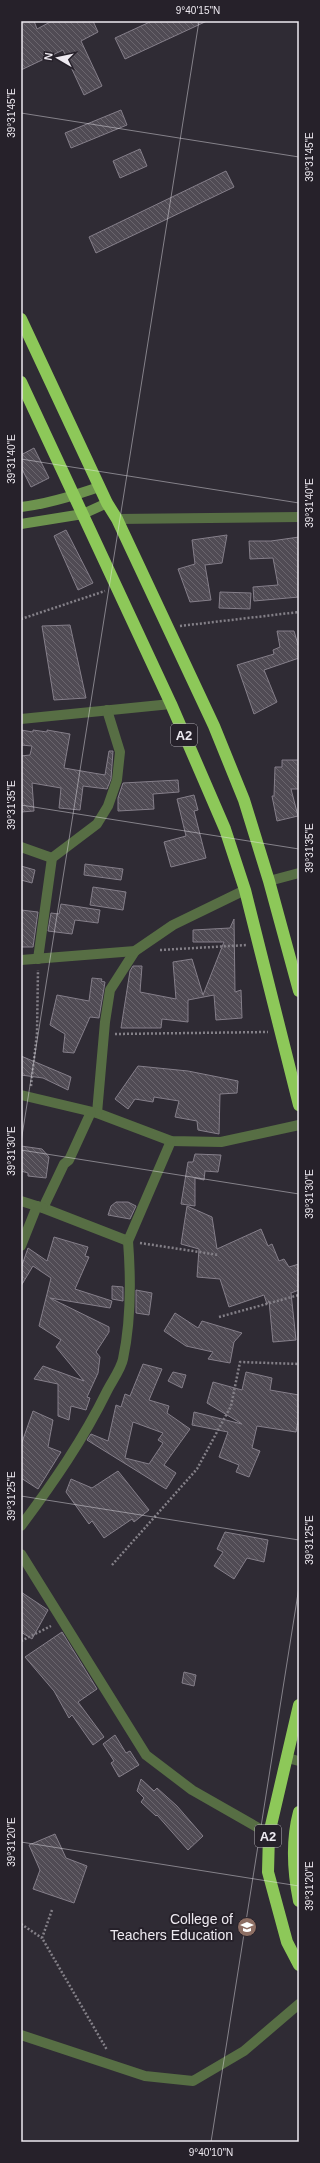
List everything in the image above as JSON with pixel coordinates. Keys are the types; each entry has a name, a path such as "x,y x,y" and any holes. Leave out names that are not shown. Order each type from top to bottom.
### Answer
{"highway":[{"name":"A2","path":"21,319 107,504 117,519 214,726 244,800 269,881 299,991"},
{"name":"A2","path":"21,382 171,704 225,829 245,890 299,1105"},
{"name":"A2","path":"299,1705 268,1834 268,1872 276,1907 288,1942 299,1965"},
{"name":"A2","path":"299,1812 293,1850 294,1875 299,1901"}],"street":[{"path":"21,507 41,505 99,487"},
{"path":"21,524 83,514 107,504"},
{"path":"117,519 299,517"},
{"path":"21,719 171,704"},
{"path":"38,959 52,858 97,824 108,806 117,780 120,752 107,710"},
{"path":"21,846 52,858"},
{"path":"269,881 299,873"},
{"path":"21,1246 40,1207 64,1164 69,1160 94,1112 110,990 135,951 173,925 245,890"},
{"path":"21,960 135,951"},
{"path":"25,1096 94,1112 170,1141 221,1142 299,1125"},
{"path":"21,1526 59,1475 92,1422 123,1360 129,1302 130,1268 128,1241 170,1141"},
{"path":"21,1201 128,1241"},
{"path":"21,1554 146,1755 192,1790 268,1834"},
{"path":"287,1758 299,1761"},
{"path":"21,2034 145,2076 193,2081 244,2051 299,2004"}],"path":[{"path":"21,619 117,586"},
{"path":"168,627 299,612"},
{"path":"158,950 258,944"},
{"path":"25,1096 36,1033 38,959"},
{"path":"104,1034 281,1032"},
{"path":"128,1241 219,1255"},
{"path":"219,1317 299,1295"},
{"path":"112,1565 197,1468 231,1406 240,1362 299,1364"},
{"path":"21,1641 62,1620"},
{"path":"42,1938 52,1910"},
{"path":"21,1924 42,1938 117,2066"}],"building":[{"path":"21,21 34,21 37,29 52,21 93,21 98,32 81,41 102,86 84,95 63,50 21,70"},
{"path":"152,21 207,21 125,59 115,38"},
{"path":"121,110 127,125 71,148 65,133"},
{"path":"140,149 147,166 120,178 113,161"},
{"path":"226,171 234,187 96,253 89,237"},
{"path":"34,448 49,478 31,487 21,467 21,455"},
{"path":"66,530 93,583 78,590 54,536"},
{"path":"227,535 222,563 205,565 211,600 190,602 178,569 195,564 192,540"},
{"path":"299,537 299,597 254,601 253,587 278,585 273,558 250,559 249,541 271,541"},
{"path":"220,592 251,593 250,609 219,608"},
{"path":"70,625 86,698 54,700 42,626"},
{"path":"277,631 294,631 299,648 299,658 264,670 277,702 254,714 237,665 274,654 273,650 280,647"},
{"path":"21,730 47,732 47,730 70,734 64,768 105,775 109,751 113,751 111,779 107,789 83,786 80,810 59,808 61,788 32,783 34,811 21,812 21,756 30,755 32,746 21,745"},
{"path":"282,760 299,760 299,789 291,789 298,816 277,821 272,796 274,796 275,767 282,767"},
{"path":"178,780 179,792 153,794 154,809 118,811 118,798 123,783"},
{"path":"194,795 198,810 194,811 206,858 171,867 164,842 186,836 177,799"},
{"path":"85,864 123,869 121,880 84,875"},
{"path":"21,866 35,870 32,883 21,880"},
{"path":"93,887 126,892 123,910 90,905"},
{"path":"61,904 100,910 98,923 75,920 72,934 48,931 51,913 59,914"},
{"path":"21,910 38,912 33,947 21,947"},
{"path":"234,919 235,992 241,990 242,1018 216,1020 214,995 188,1000 188,1022 162,1019 161,1028 121,1028 130,971 133,966 142,966 140,992 176,999 173,962 192,959 203,995 224,942 193,942 193,930 230,928"},
{"path":"92,978 102,979 101,981 105,982 99,1018 90,1017 74,1053 63,1052 65,1034 50,1025 57,995 89,1001"},
{"path":"21,1056 71,1077 68,1090 43,1078 21,1075"},
{"path":"138,1066 188,1071 238,1081 237,1093 220,1094 219,1134 198,1130 197,1121 175,1117 179,1101 154,1097 153,1102 135,1099 128,1109 115,1099"},
{"path":"21,1146 42,1149 49,1157 46,1178 28,1176 28,1173 21,1171"},
{"path":"195,1154 221,1155 218,1172 205,1171 204,1180 195,1178 195,1206 181,1204 188,1162 193,1162"},
{"path":"116,1202 128,1202 136,1206 130,1219 108,1215 111,1206"},
{"path":"187,1206 212,1217 217,1249 261,1229 268,1246 272,1244 279,1261 284,1259 289,1267 299,1264 299,1290 291,1293 296,1340 273,1342 269,1301 267,1304 264,1295 229,1307 220,1279 197,1277 199,1249 181,1244"},
{"path":"54,1237 88,1247 85,1256 89,1257 75,1289 112,1301 110,1308 50,1298 109,1327 109,1332 96,1352 100,1357 98,1373 87,1397 90,1398 86,1410 71,1406 69,1420 58,1416 58,1384 34,1379 43,1366 84,1381 56,1347 61,1340 39,1326 51,1278 33,1266 21,1286 21,1268 28,1248 47,1261"},
{"path":"112,1286 123,1287 123,1301 112,1299"},
{"path":"136,1290 152,1293 149,1315 136,1313"},
{"path":"175,1313 198,1328 202,1321 242,1333 234,1342 230,1363 208,1359 213,1352 186,1346 164,1331"},
{"path":"143,1364 162,1369 149,1400 169,1406 167,1413 190,1429 164,1465 176,1473 166,1489 87,1440 91,1434 108,1441 116,1405 121,1407 125,1394 130,1396","holes":["133,1422 163,1433 158,1440 163,1443 149,1464 125,1458"]},
{"path":"173,1372 186,1375 182,1388 168,1381"},
{"path":"246,1372 272,1378 270,1390 299,1395 299,1416 296,1432 257,1426 252,1448 260,1451 249,1477 236,1472 239,1465 219,1457 228,1432 192,1425 194,1412 242,1424 207,1403 213,1382 242,1390"},
{"path":"33,1411 53,1420 48,1447 61,1452 38,1489 21,1478 21,1445"},
{"path":"118,1471 149,1510 134,1522 132,1519 104,1538 92,1521 89,1524 66,1492 71,1479 92,1488"},
{"path":"225,1532 268,1540 264,1562 247,1558 234,1579 214,1566 223,1552 217,1549"},
{"path":"21,1592 48,1610 32,1639 21,1632"},
{"path":"62,1632 97,1689 78,1702 104,1737 93,1745 72,1715 69,1718 54,1691 25,1657"},
{"path":"184,1672 196,1675 194,1686 182,1683"},
{"path":"115,1735 126,1753 130,1751 139,1765 119,1777 111,1763 114,1761 103,1744"},
{"path":"141,1779 154,1791 157,1788 177,1806 203,1836 188,1850 157,1815 156,1816 141,1802 144,1798 137,1791"},
{"path":"55,1834 66,1858 87,1866 74,1903 33,1889 40,1870 29,1845"}],"place":[{"name":"College of Teachers Education","path":"247,1927"}]}
